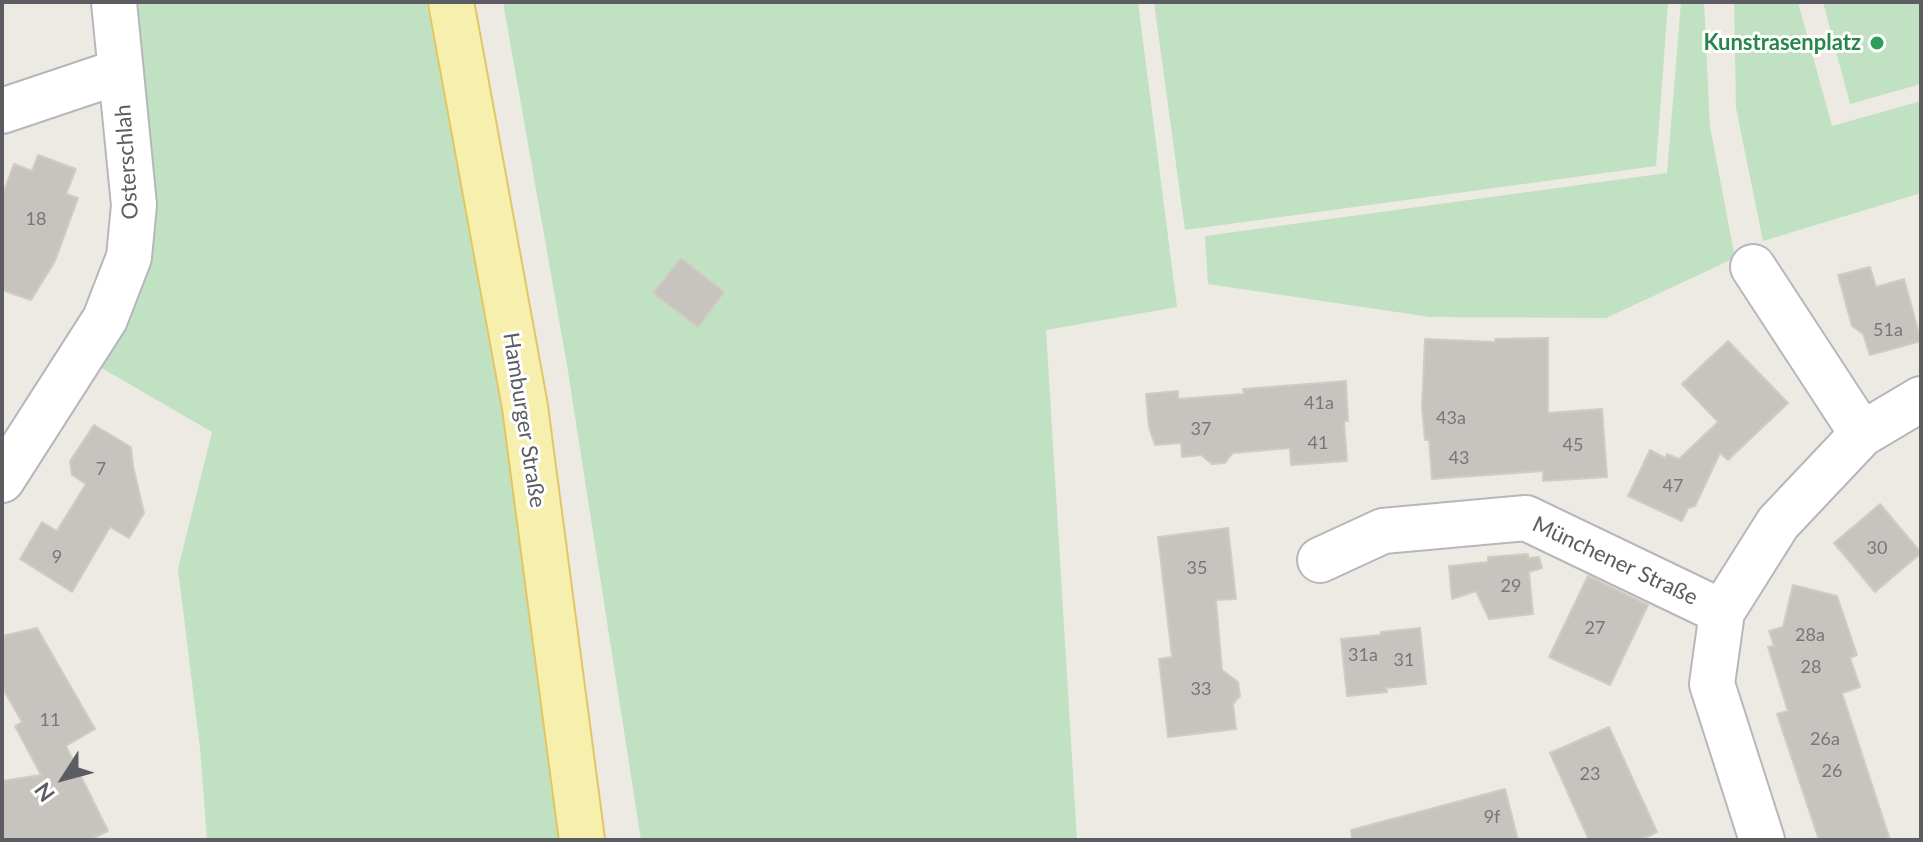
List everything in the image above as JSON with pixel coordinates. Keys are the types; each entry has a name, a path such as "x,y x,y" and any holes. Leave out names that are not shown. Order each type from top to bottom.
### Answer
{"main road":[{"name":"Hamburger Straße","path":"451,2 525,407 582,840"}],"street":[{"name":"Osterschlah","path":"2,480 105,319 129,257 134,205 114,2"},
{"path":"2,111 121,71"},
{"path":"1753,267 1862,434"},
{"name":"Münchener Straße","path":"1762,840 1712,684 1722,612 1778,523 1862,434 1921,399"},
{"name":"Münchener Straße","path":"1320,560 1383,531 1526,518 1722,612"}],"green space":[{"path":"128,2 426,2 490,287 561,840 207,840 200,748 178,569 212,432 100,367 151,252"},
{"path":"503,2 1138,2 1177,307 1046,330 1077,840 641,840 567,365"},
{"path":"1154,2 1668,2 1656,166 1185,230"},
{"path":"1681,2 1704,2 1710,127 1735,258 1606,318 1430,317 1208,284 1205,236 1667,173"},
{"path":"1734,2 1798,2 1832,126 1921,101 1921,193 1763,241 1736,108"},
{"name":"Kunstrasenplatz","path":"1823,2 1921,2 1921,84 1850,104"}],"building":[{"path":"38,155 76,169 66,194 78,198 55,261 31,300 2,290 2,196 14,164 32,171"},
{"path":"681,258 724,292 698,327 653,293"},
{"path":"1870,267 1876,287 1904,279 1921,341 1870,355 1863,334 1852,326 1838,275"},
{"path":"1548,338 1548,413 1602,409 1607,477 1543,481 1543,471 1432,479 1422,407 1425,339 1495,342 1495,339"},
{"path":"1728,341 1788,403 1728,460 1720,453 1695,506 1688,508 1682,521 1628,496 1650,450 1665,458 1667,454 1679,459 1718,422 1682,384"},
{"path":"1346,381 1348,421 1344,421 1347,461 1291,465 1290,448 1233,453 1225,463 1212,464 1201,455 1182,457 1181,443 1155,445 1149,427 1146,394 1178,391 1178,399 1244,394 1243,389"},
{"path":"94,425 131,447 144,513 129,538 110,527 72,592 20,559 42,522 57,531 86,484 72,475 70,461"},
{"path":"1880,504 1921,553 1875,592 1834,543"},
{"path":"1228,528 1236,599 1216,600 1222,670 1238,682 1240,696 1233,704 1236,729 1168,737 1159,659 1172,657 1158,537"},
{"path":"1528,554 1528,558 1539,557 1542,568 1529,572 1533,614 1489,619 1476,591 1452,599 1449,566 1488,562 1488,557"},
{"path":"1588,576 1648,605 1610,685 1549,657"},
{"path":"1793,585 1837,596 1857,655 1850,658 1860,687 1842,693 1890,840 1819,840 1777,714 1788,711 1768,647 1774,646 1769,631 1783,627"},
{"path":"37,628 95,729 66,746 108,831 89,840 2,840 2,781 41,775 15,726 22,722 2,687 2,636"},
{"path":"1420,628 1426,684 1347,696 1341,639"},
{"path":"1609,727 1657,832 1640,840 1589,840 1550,753"},
{"path":"1505,789 1518,840 1352,840 1351,830"}],"place":[{"name":"Kunstrasenplatz","path":"1877,43"}]}
